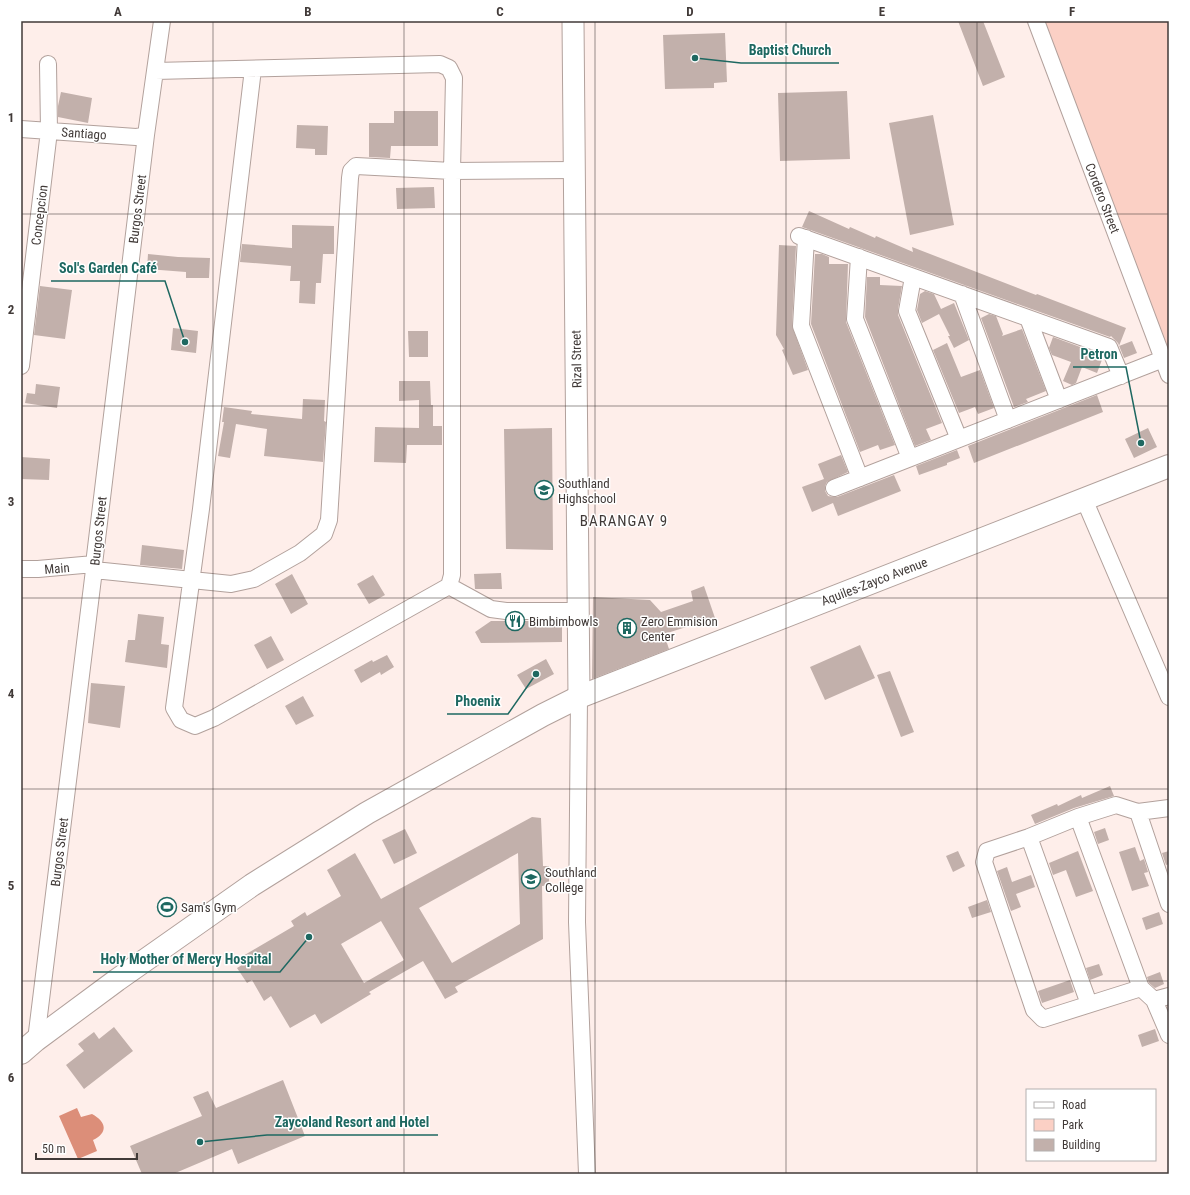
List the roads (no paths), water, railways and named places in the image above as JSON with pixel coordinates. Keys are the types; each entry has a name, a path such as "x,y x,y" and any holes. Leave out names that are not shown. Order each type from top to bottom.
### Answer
{"highway":[{"name":"Aquiles-Zayco Avenue","path":"29,1047 117,980 252,885 367,813 543,715 579,697 1169,466"}],"main road":[{"name":"Rizal Street","path":"573,21 579,697"}],"street":[{"name":"Burgos Street","path":"29,1047 94,567 146,135 162,21"},
{"name":"Cordero Street","path":"1036,21 1169,375"},
{"name":"Concepcion","path":"21,366 49,131 48,64"},
{"path":"155,71 440,64 450,68 454,78 452,172 452,575 449,586 214,718 195,726 181,720 174,708 192,580 253,69"},
{"name":"Santiago","path":"21,129 136,137 146,135"},
{"name":"Main","path":"21,569 94,567 231,584 254,579 300,553 324,534 329,520 351,171 356,166 452,172 574,170"},
{"path":"860,478 801,326 803,237 1109,347 1122,376"},
{"path":"859,257 855,318 910,458"},
{"path":"913,277 907,311 960,439"},
{"path":"962,294 1008,420"},
{"path":"1028,318 1059,400"},
{"path":"834,488 1163,360"},
{"path":"1084,499 1169,697"},
{"path":"449,586 491,609 506,611 578,612"},
{"path":"579,697 577,922 587,1174"},
{"path":"1169,808 1138,812 1116,805 1078,817 1029,837 987,851 984,862 1034,1010 1043,1019 1141,988 1162,998 1169,1035"},
{"path":"1138,812 1169,904"},
{"path":"1078,817 1141,988"},
{"path":"1029,837 1089,1004"}],"place":[{"name":"Baptist Church","path":"695,58"},
{"name":"Sol's Garden Café","path":"185,342"},
{"name":"Petron","path":"1141,443"},
{"name":"Southland Highschool","path":"544,490"},
{"name":"Bimbimbowls","path":"515,621"},
{"name":"Zero Emmision Center","path":"627,628"},
{"name":"Phoenix","path":"536,674"},
{"name":"Southland College","path":"531,879"},
{"name":"Sam's Gym","path":"167,907"},
{"name":"Holy Mother of Mercy Hospital","path":"309,937"},
{"name":"Zaycoland Resort and Hotel","path":"200,1142"}],"district":[{"name":"BARANGAY 9","path":"624,521"}]}
